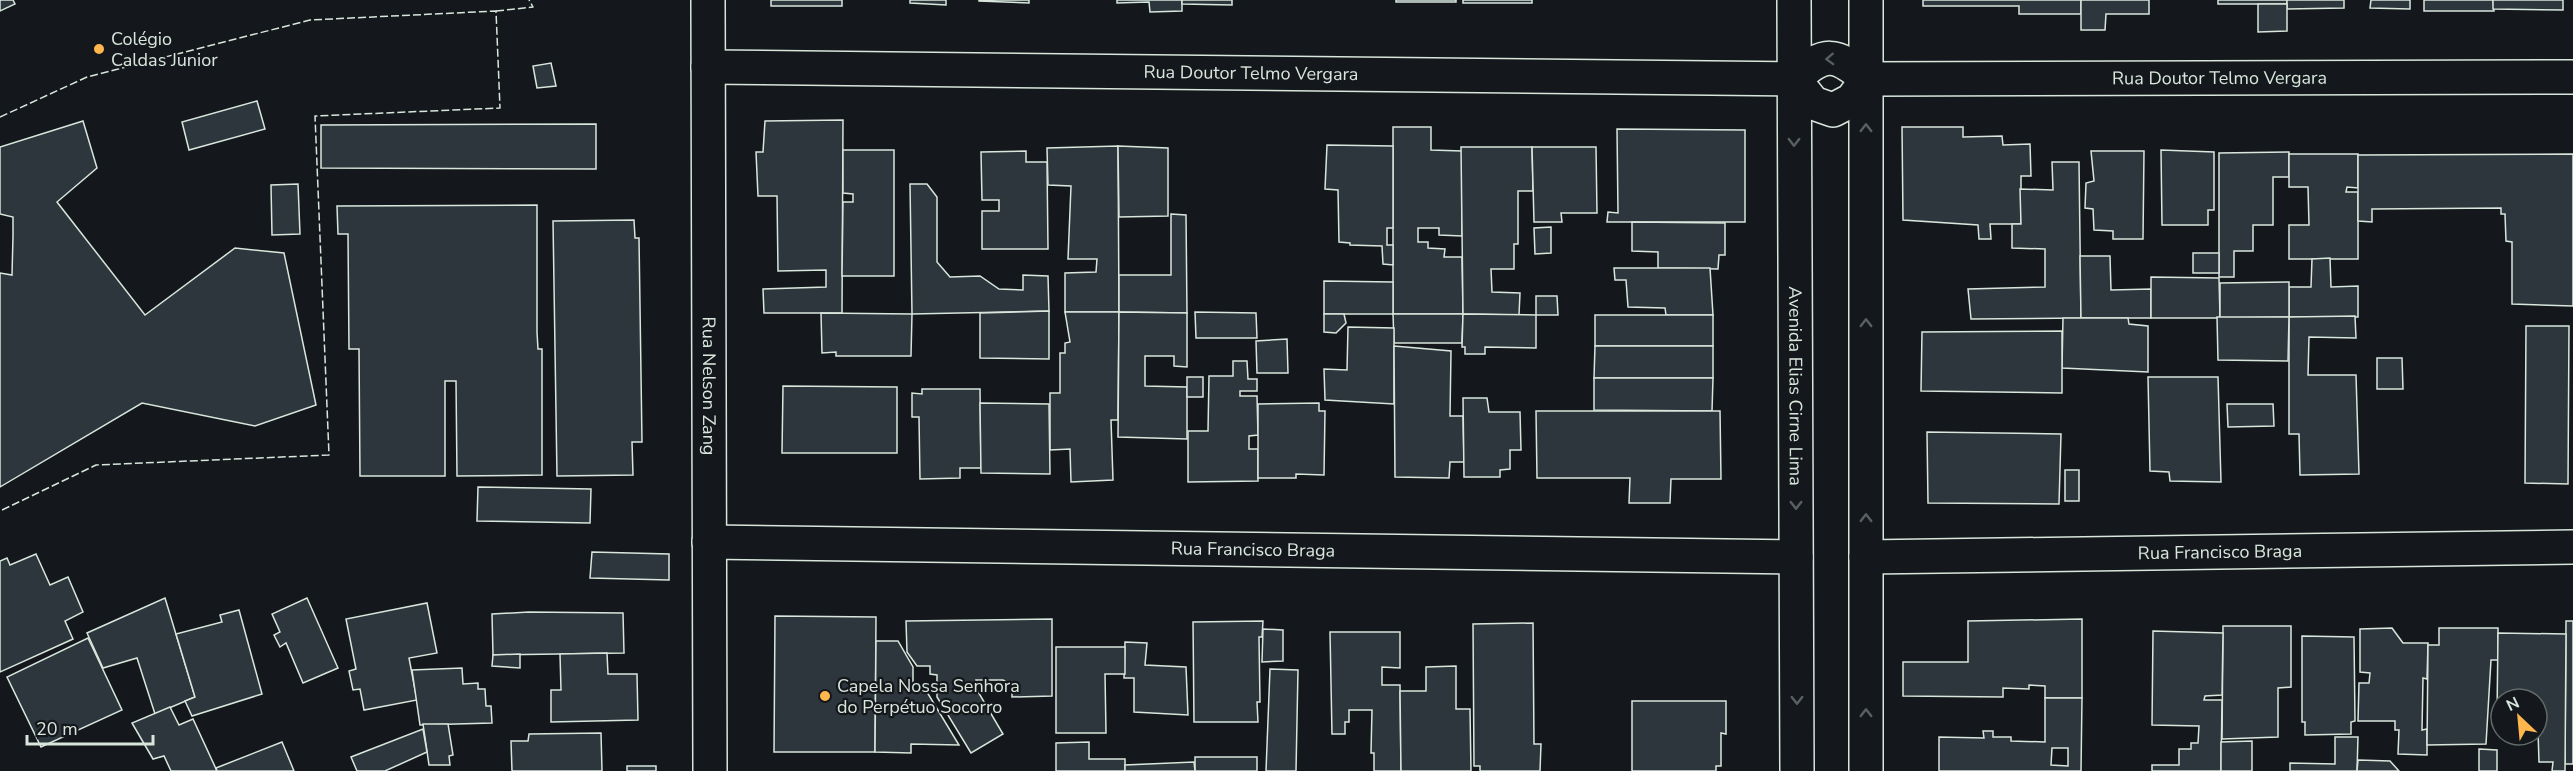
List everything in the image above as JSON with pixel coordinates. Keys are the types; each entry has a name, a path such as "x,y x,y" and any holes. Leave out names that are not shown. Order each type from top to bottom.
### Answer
{"street":[{"name":"Rua Nelson Zang","path":"708,0 710,771"},
{"name":"Avenida Elias Cirne Lima","path":"1794,0 1797,771"},
{"path":"1866,0 1866,771"},
{"path":"1839,58 1866,80 1852,100 1833,110 1813,103 1794,79 1814,61 1839,58"},
{"name":"Rua Doutor Telmo Vergara","path":"708,67 1794,79"},
{"name":"Rua Doutor Telmo Vergara","path":"1866,80 2573,77"},
{"name":"Rua Francisco Braga","path":"709,542 1796,557"},
{"name":"Rua Francisco Braga","path":"1866,557 2573,547"}],"building":[{"path":"0,0 13,0 15,4 0,11"},
{"path":"771,0 842,0 842,6 771,6"},
{"path":"910,0 946,0 946,5 910,3"},
{"path":"1029,0 1029,3 979,1"},
{"path":"1117,0 1182,0 1182,11 1150,12 1149,2 1117,3"},
{"path":"1182,0 1232,0 1232,5 1182,4"},
{"path":"1396,0 1456,0 1456,2 1396,2"},
{"path":"1463,0 1532,0 1532,3 1463,3"},
{"path":"1923,0 2081,0 2081,14 2019,14 2019,6 1923,6"},
{"path":"2081,0 2149,0 2149,14 2106,14 2105,30 2081,30"},
{"path":"2218,0 2287,0 2287,4 2218,4"},
{"path":"2287,0 2344,0 2344,8 2287,9"},
{"path":"2371,0 2410,0 2410,9 2370,8"},
{"path":"2424,0 2493,0 2494,11 2424,11"},
{"path":"2493,0 2563,0 2563,10 2493,9"},
{"path":"2258,4 2287,4 2287,31 2258,32"},
{"path":"551,63 556,86 537,88 533,66"},
{"path":"257,101 265,129 189,150 182,122"},
{"path":"843,120 842,313 764,313 763,289 826,287 826,270 778,271 777,196 758,196 756,152 763,152 765,121"},
{"path":"83,121 97,168 57,202 145,315 235,248 284,253 316,405 255,426 142,403 0,487 0,273 12,275 13,217 0,214 0,147"},
{"path":"596,124 596,169 321,168 321,125"},
{"path":"1393,127 1431,127 1431,150 1462,151 1462,236 1439,235 1439,228 1418,228 1418,242 1428,242 1428,248 1445,249 1444,257 1462,257 1463,314 1393,314"},
{"path":"1902,127 1963,127 1963,137 2002,136 2003,145 2030,144 2031,176 2021,176 2021,224 1990,224 1991,239 1979,239 1978,225 1903,220"},
{"path":"1617,129 1745,130 1745,222 1607,222 1608,212 1618,213"},
{"path":"1327,145 1393,146 1393,228 1387,228 1387,245 1393,245 1393,265 1383,264 1382,246 1350,245 1350,243 1339,242 1338,190 1325,189"},
{"path":"1118,146 1119,312 1065,312 1065,273 1096,272 1097,259 1068,259 1071,186 1048,185 1047,148"},
{"path":"1118,146 1168,148 1168,216 1119,217"},
{"path":"1461,147 1532,147 1533,191 1518,191 1518,244 1514,244 1514,269 1491,269 1492,292 1520,293 1519,315 1463,314"},
{"path":"1532,147 1596,147 1597,213 1561,213 1562,222 1534,222"},
{"path":"843,150 894,150 894,276 842,276 843,202 853,202 853,194 843,193"},
{"path":"2161,150 2214,152 2214,210 2208,210 2208,225 2162,225"},
{"path":"1026,151 1026,162 1047,162 1048,249 982,249 982,211 999,211 999,200 982,200 981,152"},
{"path":"2091,151 2144,151 2143,239 2113,239 2113,231 2094,230 2093,209 2085,208 2086,183 2094,181"},
{"path":"2289,152 2289,177 2273,177 2273,225 2253,225 2253,251 2234,251 2234,277 2219,277 2219,153"},
{"path":"2289,154 2358,154 2358,188 2347,187 2346,192 2358,192 2358,259 2289,259 2289,225 2309,225 2308,187 2289,187"},
{"path":"2573,154 2573,306 2512,304 2512,242 2506,241 2505,214 2501,214 2501,208 2372,209 2372,222 2358,221 2358,155"},
{"path":"2052,162 2079,162 2081,318 1971,319 1968,289 2045,287 2045,249 2012,248 2012,224 2021,224 2020,189 2053,190"},
{"path":"298,184 300,234 272,235 271,185"},
{"path":"910,184 927,184 937,197 937,262 950,277 980,276 999,289 1023,290 1023,275 1048,276 1049,311 912,314"},
{"path":"537,205 537,332 538,349 542,349 542,475 457,476 456,381 445,381 445,476 360,476 359,349 349,349 348,234 338,234 337,206"},
{"path":"1171,214 1186,215 1187,313 1119,312 1119,275 1171,275"},
{"path":"634,220 635,238 639,238 642,442 632,442 633,475 557,476 553,221"},
{"path":"1632,222 1725,223 1725,255 1719,255 1718,269 1658,268 1658,252 1632,251"},
{"path":"1551,227 1551,253 1535,254 1534,228"},
{"path":"2193,253 2219,253 2219,273 2193,273"},
{"path":"2080,256 2110,256 2111,290 2151,289 2151,318 2081,318"},
{"path":"2330,258 2331,287 2358,286 2358,317 2289,317 2289,287 2311,287 2312,259"},
{"path":"1614,268 1710,268 1713,315 1666,315 1665,308 1628,307 1626,280 1615,280"},
{"path":"2151,277 2219,278 2220,318 2151,318"},
{"path":"1324,281 1393,282 1393,314 1324,314"},
{"path":"2289,282 2289,317 2220,318 2220,283"},
{"path":"1536,296 1557,296 1558,315 1536,315"},
{"path":"1049,311 1049,359 980,358 980,313"},
{"path":"1065,312 1119,312 1118,420 1111,420 1113,480 1071,482 1070,449 1050,450 1050,393 1060,393 1060,353 1065,353 1065,343 1070,342"},
{"path":"1119,312 1187,313 1187,367 1174,366 1174,356 1145,356 1145,386 1187,387 1187,439 1118,437"},
{"path":"1195,312 1256,313 1257,338 1196,338"},
{"path":"821,313 912,314 911,356 836,356 836,352 822,353"},
{"path":"1324,314 1344,314 1346,323 1336,333 1324,332"},
{"path":"1393,314 1463,314 1462,343 1394,343"},
{"path":"1463,314 1536,315 1536,348 1485,347 1485,354 1465,354 1465,347 1462,347"},
{"path":"1595,315 1713,315 1713,346 1595,346"},
{"path":"2355,316 2356,338 2309,337 2308,375 2356,375 2359,474 2300,475 2299,434 2289,434 2289,317"},
{"path":"2217,317 2289,317 2288,361 2218,360"},
{"path":"2063,318 2128,318 2129,324 2148,326 2148,372 2062,368"},
{"path":"2526,326 2569,326 2568,484 2525,483"},
{"path":"1348,327 1394,328 1394,404 1325,400 1324,369 1347,370"},
{"path":"2062,331 2062,393 1921,391 1922,332"},
{"path":"1287,339 1288,373 1257,373 1256,341"},
{"path":"1394,346 1451,351 1450,416 1463,416 1464,462 1450,462 1449,478 1395,477"},
{"path":"1595,346 1713,346 1713,378 1594,378"},
{"path":"2377,358 2402,358 2403,389 2377,389"},
{"path":"1233,361 1247,361 1248,379 1257,379 1257,391 1240,391 1240,396 1257,396 1258,435 1249,436 1249,449 1258,449 1258,481 1188,482 1188,431 1208,431 1209,376 1233,376"},
{"path":"1187,377 1203,377 1203,397 1187,397"},
{"path":"2148,377 2218,377 2221,482 2170,481 2169,472 2150,471"},
{"path":"1594,378 1713,378 1712,411 1594,410"},
{"path":"783,386 897,387 897,453 782,453"},
{"path":"922,389 980,389 981,468 960,468 960,478 920,479 919,417 912,417 912,393 922,394"},
{"path":"1463,398 1487,398 1489,412 1520,412 1521,450 1510,450 1510,469 1500,470 1500,477 1464,477"},
{"path":"980,403 1049,404 1050,474 981,473"},
{"path":"1319,403 1319,411 1325,411 1324,475 1296,474 1296,478 1258,478 1258,404"},
{"path":"2227,404 2273,404 2274,426 2228,427"},
{"path":"1536,411 1720,411 1721,479 1671,479 1670,503 1629,503 1630,478 1537,478"},
{"path":"1927,432 2061,434 2059,504 1928,503"},
{"path":"2065,470 2079,470 2079,501 2065,501"},
{"path":"478,487 591,489 590,523 477,521"},
{"path":"592,552 669,554 669,580 590,578"},
{"path":"36,554 50,585 68,577 83,612 65,621 73,639 0,672 0,561 7,558 10,565"},
{"path":"165,598 195,697 155,714 137,658 103,668 87,633"},
{"path":"307,598 338,668 303,683 286,643 280,647 274,635 280,632 272,614"},
{"path":"427,603 437,653 409,658 417,700 364,710 360,689 353,690 349,671 356,669 346,619"},
{"path":"239,610 262,694 192,716 185,701 195,697 176,634 222,622 220,615"},
{"path":"623,613 624,653 493,655 492,614"},
{"name":"Capela Nossa Senhora do Perpétuo Socorro","path":"775,616 876,617 875,752 774,752"},
{"path":"1052,619 1052,696 1012,697 1012,685 1003,680 976,680 977,690 1003,734 971,753 937,697 937,675 930,674 930,666 917,666 907,652 906,621"},
{"path":"2082,619 2082,698 2045,698 2045,686 2029,685 2029,689 2003,688 2003,697 1903,696 1903,662 1968,662 1968,621"},
{"path":"1263,621 1262,637 1259,637 1258,722 1194,722 1193,622"},
{"path":"2566,621 2573,621 2573,764 2565,764"},
{"path":"1533,623 1534,744 1541,744 1540,771 1480,771 1480,766 1474,766 1473,624"},
{"path":"2223,626 2291,626 2291,687 2278,688 2278,737 2222,739"},
{"path":"2392,628 2403,643 2428,643 2427,679 2423,678 2422,730 2427,729 2427,755 2398,754 2399,730 2395,730 2395,721 2358,721 2359,683 2369,683 2370,673 2360,672 2360,629"},
{"path":"2439,628 2498,628 2498,660 2491,660 2486,744 2427,745 2428,645 2439,645"},
{"path":"1263,629 1283,630 1283,661 1262,662"},
{"path":"2153,631 2223,633 2222,695 2205,696 2204,700 2222,700 2221,771 2152,771 2152,765 2179,765 2179,749 2191,749 2191,743 2198,743 2199,726 2152,725"},
{"path":"1330,632 1400,632 1400,668 1382,667 1382,685 1400,685 1401,771 1374,771 1374,753 1371,753 1372,710 1349,710 1349,722 1345,722 1345,734 1332,734"},
{"path":"2498,633 2566,634 2565,771 2552,771 2553,762 2539,762 2539,747 2549,747 2549,687 2497,687"},
{"path":"2302,636 2354,637 2355,721 2351,722 2351,734 2305,735 2305,722 2302,722"},
{"path":"88,638 122,710 41,747 7,677"},
{"path":"876,641 898,641 913,667 913,692 927,692 959,745 911,744 911,753 875,752"},
{"path":"1125,642 1147,643 1145,665 1186,667 1188,715 1134,712 1134,678 1124,678"},
{"path":"1056,647 1125,647 1125,674 1105,674 1106,733 1056,733"},
{"path":"607,653 608,674 637,674 638,720 551,722 551,690 561,690 560,654"},
{"path":"520,654 520,668 492,666 493,655"},
{"path":"1456,666 1456,709 1470,709 1471,771 1401,771 1400,691 1426,691 1426,667"},
{"path":"462,668 463,684 478,683 478,689 485,689 486,706 491,706 492,723 420,725 412,670"},
{"path":"1270,669 1298,670 1296,771 1266,771"},
{"path":"2045,698 2082,698 2081,771 1939,771 1939,737 1984,738 1983,731 1993,731 1993,737 2011,737 2011,741 2045,742","holes":["2052,748 2068,748 2068,766 2051,765"]},
{"path":"1632,701 1726,701 1726,734 1721,733 1721,766 1716,766 1716,771 1632,771"},
{"path":"170,707 179,725 193,719 217,771 171,771 164,756 153,759 132,723"},
{"path":"423,724 448,724 453,755 449,756 450,765 429,765"},
{"path":"423,729 427,752 385,771 357,771 351,757"},
{"path":"601,733 602,771 512,771 511,741 528,741 529,734"},
{"path":"2335,737 2358,737 2357,771 2290,771 2290,763 2335,764"},
{"path":"2252,741 2252,771 2221,771 2221,742"},
{"path":"282,742 294,771 217,771 216,768"},
{"path":"1089,742 1089,759 1125,759 1125,771 1056,771 1056,743"},
{"path":"2479,749 2497,750 2497,771 2479,771"},
{"path":"1195,757 1257,757 1257,771 1195,771"},
{"path":"2358,760 2390,761 2399,771 2357,771"},
{"path":"1194,762 1195,771 1125,771 1125,765"},
{"path":"627,766 656,766 656,771 627,771"}],"fence":[{"path":"496,11 533,7 529,0"},
{"path":"0,117 87,77 310,20 496,11 500,108 315,116 329,455 96,465 0,511"}],"place":[{"name":"Colégio Caldas Junior","path":"99,49"},
{"name":"Capela Nossa Senhora do Perpétuo Socorro","path":"825,696"}]}
